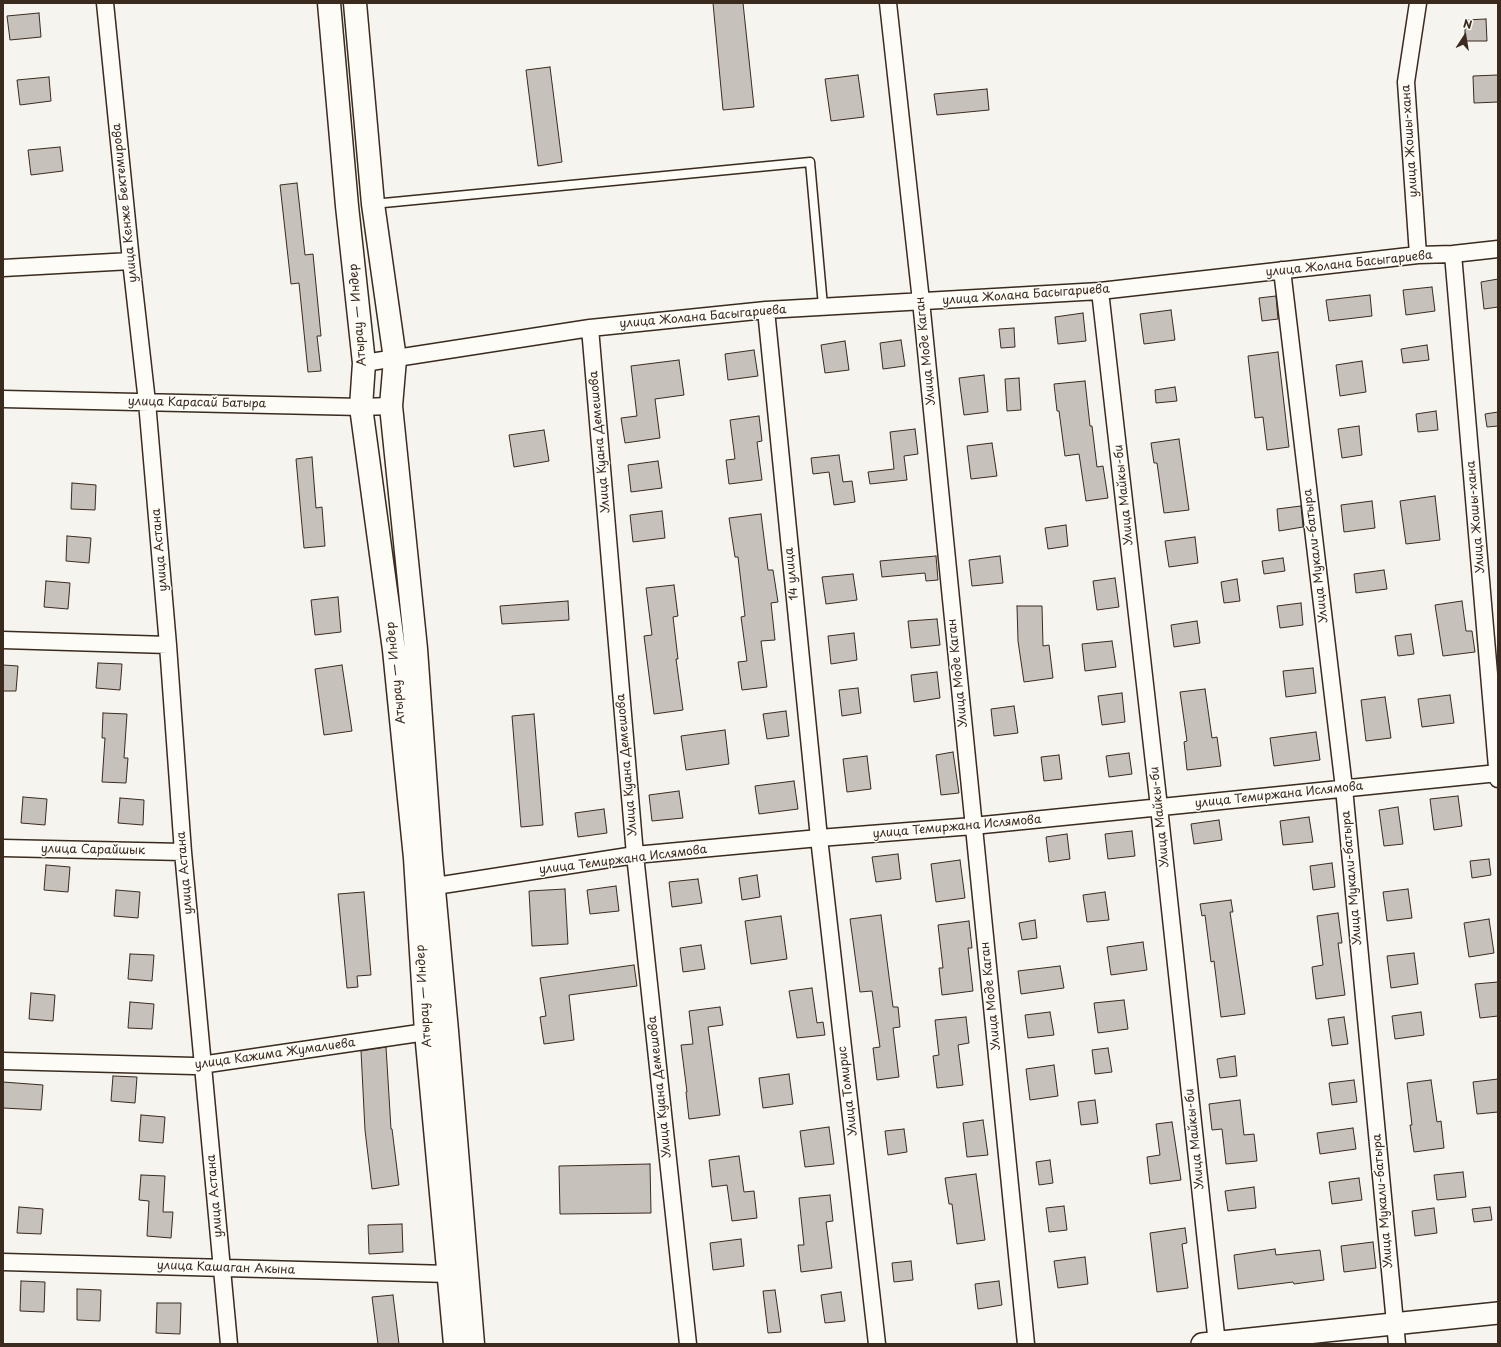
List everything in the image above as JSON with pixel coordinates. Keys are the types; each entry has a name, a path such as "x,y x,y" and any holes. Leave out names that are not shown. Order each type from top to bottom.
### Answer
{"main road":[{"name":"Атырау — Индер","path":"329,3 347,206 364,363 362,407 426,887 473,1344"},
{"name":"Атырау — Индер","path":"355,3 373,204 395,359 391,406 416,649 426,887 426,1032 455,1344"}],"street":[{"name":"улица Кенже Бектемирова","path":"105,3 130,261 147,402"},
{"name":"Улица Моде Каган","path":"888,3 921,301 1026,1344"},
{"name":"улица Жошы-хана","path":"1418,3 1406,82 1418,255"},
{"name":"улица Жолана Басыгариева","path":"364,363 590,328 766,310 1100,291 1418,255 1498,250"},
{"name":"Улица Жошы-хана","path":"1453,254 1498,776"},
{"path":"3,268 130,261"},
{"name":"Улица Мукали-батыра","path":"1282,270 1344,788 1397,1344"},
{"name":"Улица Майкы-би","path":"1100,291 1159,807 1212,1343"},
{"name":"14 улица","path":"766,310 819,838"},
{"name":"Улица Куана Демешова","path":"590,328 635,856 688,1344"},
{"name":"улица Карасай Батыра","path":"3,399 362,407 391,406"},
{"name":"улица Астана","path":"147,402 168,645 183,852 229,1344"},
{"path":"3,640 168,645"},
{"name":"улица Темиржана Ислямова","path":"426,887 635,856 819,838 974,826 1344,788 1498,776"},
{"name":"Улица Томирис","path":"819,838 877,1344"},
{"name":"улица Сарайшык","path":"3,848 183,852"},
{"name":"улица Кажима Жумалиева","path":"3,1061 194,1066 426,1032"},
{"name":"улица Кашаган Акына","path":"3,1262 449,1274"},
{"path":"1212,1343 1498,1313"}],"lane":[{"path":"373,204 810,162 823,306"}],"building":[{"path":"713,3 743,3 754,107 723,110"},
{"path":"39,13 41,37 10,40 7,16"},
{"path":"1486,19 1487,41 1465,41 1465,20"},
{"path":"550,67 562,162 538,166 526,70"},
{"path":"858,75 864,117 831,121 825,79"},
{"path":"1498,75 1498,102 1474,103 1473,76"},
{"path":"49,77 51,101 20,105 17,80"},
{"path":"987,89 989,110 937,115 934,94"},
{"path":"60,147 63,171 31,175 28,150"},
{"path":"297,183 305,255 313,254 321,336 317,336 321,371 308,372 299,283 291,284 280,185"},
{"path":"1498,279 1498,307 1484,309 1481,282"},
{"path":"1432,287 1435,311 1406,315 1403,290"},
{"path":"1370,295 1372,316 1329,321 1326,300"},
{"path":"1276,296 1278,319 1262,321 1259,298"},
{"path":"1171,310 1175,340 1144,344 1140,314"},
{"path":"1083,313 1086,341 1058,344 1055,317"},
{"path":"1014,328 1015,347 1001,348 999,329"},
{"path":"901,340 905,366 883,369 880,343"},
{"path":"845,341 849,370 825,373 821,345"},
{"path":"1427,345 1429,360 1403,363 1401,349"},
{"path":"754,350 758,376 728,380 725,354"},
{"path":"1278,352 1289,447 1267,450 1263,417 1255,418 1248,356"},
{"path":"679,360 684,395 655,399 660,438 625,443 621,418 637,416 631,366"},
{"path":"1362,361 1366,392 1340,396 1336,365"},
{"path":"984,375 988,412 964,415 959,378"},
{"path":"1019,378 1021,410 1007,411 1005,379"},
{"path":"1085,381 1090,426 1092,426 1097,467 1103,466 1108,498 1086,501 1079,454 1065,456 1054,384"},
{"path":"1175,387 1177,401 1156,403 1155,390"},
{"path":"1436,411 1438,430 1418,432 1416,414"},
{"path":"1498,412 1498,426 1487,427 1485,414"},
{"path":"759,416 762,441 757,442 762,480 729,484 726,460 735,459 730,420"},
{"path":"1359,426 1362,455 1342,458 1338,429"},
{"path":"915,429 918,454 904,456 907,480 870,484 868,472 894,469 890,432"},
{"path":"544,430 549,461 514,467 509,435"},
{"path":"1179,439 1189,510 1164,513 1157,463 1154,463 1151,443"},
{"path":"992,443 997,476 971,479 967,446"},
{"path":"839,455 843,482 852,481 855,502 834,505 829,472 813,474 811,458"},
{"path":"312,457 316,508 322,507 325,546 304,548 296,459"},
{"path":"658,461 662,488 631,492 628,465"},
{"path":"72,483 96,485 95,510 71,509"},
{"path":"1435,496 1440,540 1406,544 1400,501"},
{"path":"1372,501 1375,528 1344,532 1341,505"},
{"path":"1301,506 1303,527 1279,531 1277,509"},
{"path":"662,511 665,538 633,542 630,515"},
{"path":"761,514 768,570 773,570 778,602 771,603 775,640 761,641 767,687 742,690 738,662 747,661 741,617 745,616 738,557 735,557 729,518"},
{"path":"1066,525 1068,546 1048,549 1045,528"},
{"path":"67,536 91,538 89,563 66,561"},
{"path":"1195,537 1198,563 1169,567 1165,541"},
{"path":"936,556 938,580 926,581 925,573 882,577 880,561"},
{"path":"1000,556 1003,583 972,586 969,560"},
{"path":"1283,558 1285,571 1264,574 1262,561"},
{"path":"1384,570 1387,589 1356,593 1354,574"},
{"path":"853,574 857,600 826,604 822,577"},
{"path":"1115,578 1119,607 1097,610 1093,581"},
{"path":"1237,579 1240,601 1224,603 1221,582"},
{"path":"46,581 70,583 68,609 44,607"},
{"path":"674,585 678,616 673,617 678,659 676,659 683,710 654,714 644,636 652,635 646,588"},
{"path":"338,597 341,632 315,635 311,600"},
{"path":"568,601 569,620 502,624 500,606"},
{"path":"1462,601 1466,631 1472,631 1475,652 1443,656 1435,605"},
{"path":"1301,603 1303,625 1280,628 1277,606"},
{"path":"1017,606 1042,606 1043,646 1049,645 1053,678 1024,682 1018,641"},
{"path":"937,619 940,645 911,648 908,621"},
{"path":"1197,621 1200,643 1174,647 1171,625"},
{"path":"854,633 857,660 831,664 828,636"},
{"path":"1411,634 1414,654 1398,656 1395,636"},
{"path":"1112,641 1116,667 1085,671 1082,644"},
{"path":"98,663 122,664 120,690 96,688"},
{"path":"3,665 18,666 16,691 3,691"},
{"path":"342,665 352,731 324,735 315,669"},
{"path":"1313,668 1316,693 1286,697 1283,671"},
{"path":"937,672 940,698 914,702 911,675"},
{"path":"858,688 861,713 842,716 839,690"},
{"path":"1205,689 1212,738 1217,737 1221,766 1187,770 1184,742 1187,741 1180,692"},
{"path":"1122,693 1125,722 1102,725 1098,696"},
{"path":"1450,695 1454,723 1422,727 1418,699"},
{"path":"1385,697 1391,738 1366,741 1361,700"},
{"path":"1014,706 1018,733 994,736 991,709"},
{"path":"786,711 789,736 767,739 763,714"},
{"path":"103,713 127,714 124,758 128,758 126,783 102,782 105,738 102,738"},
{"path":"534,714 543,825 521,827 512,716"},
{"path":"725,730 729,764 686,770 681,736"},
{"path":"1316,732 1320,760 1274,766 1270,738"},
{"path":"953,752 959,793 941,795 936,755"},
{"path":"1129,753 1132,774 1109,777 1106,756"},
{"path":"1059,755 1062,779 1044,781 1041,757"},
{"path":"867,756 871,789 847,792 843,759"},
{"path":"794,781 798,809 759,814 755,786"},
{"path":"679,791 683,818 652,821 649,795"},
{"path":"1458,796 1462,826 1434,830 1430,799"},
{"path":"23,797 47,799 45,825 21,823"},
{"path":"120,798 144,800 143,825 118,823"},
{"path":"1398,807 1403,844 1384,846 1379,810"},
{"path":"604,809 607,833 578,837 575,813"},
{"path":"1309,817 1313,842 1283,845 1280,821"},
{"path":"1219,820 1222,840 1194,844 1191,824"},
{"path":"1132,831 1135,856 1108,859 1105,834"},
{"path":"1067,834 1070,859 1049,862 1046,837"},
{"path":"898,854 901,879 876,882 872,857"},
{"path":"1489,859 1491,875 1472,878 1470,861"},
{"path":"960,860 965,898 936,902 931,864"},
{"path":"1332,863 1335,887 1313,890 1310,866"},
{"path":"46,865 70,867 68,892 44,890"},
{"path":"757,875 760,897 742,900 739,878"},
{"path":"698,879 702,903 672,907 669,882"},
{"path":"616,886 619,911 590,914 587,890"},
{"path":"565,889 568,944 532,946 529,891"},
{"path":"1408,889 1412,918 1387,921 1383,892"},
{"path":"116,890 140,892 138,918 114,916"},
{"path":"364,892 371,975 357,976 358,987 347,988 338,894"},
{"path":"1105,892 1109,920 1087,922 1083,895"},
{"path":"1231,900 1233,912 1230,912 1245,1014 1221,1017 1214,961 1211,962 1205,915 1202,916 1200,904"},
{"path":"1338,913 1342,943 1338,943 1345,995 1316,999 1312,967 1323,965 1317,916"},
{"path":"881,915 893,1007 898,1007 900,1027 893,1028 899,1077 877,1080 873,1048 880,1047 872,991 860,992 850,919"},
{"path":"781,916 787,959 751,964 745,921"},
{"path":"1489,919 1494,953 1469,957 1464,923"},
{"path":"1035,920 1037,938 1022,940 1019,923"},
{"path":"969,921 972,948 968,948 973,991 942,995 939,968 943,968 938,925"},
{"path":"1143,942 1147,970 1111,975 1107,947"},
{"path":"701,945 705,969 683,972 680,948"},
{"path":"1414,953 1418,984 1391,988 1387,956"},
{"path":"130,954 154,955 152,981 128,979"},
{"path":"634,965 637,986 569,995 574,1040 544,1044 540,1017 546,1016 540,978"},
{"path":"1060,966 1064,988 1021,994 1018,971"},
{"path":"1498,982 1498,1016 1480,1018 1475,984"},
{"path":"812,988 817,1023 823,1022 825,1035 797,1038 789,991"},
{"path":"31,993 55,995 53,1021 29,1019"},
{"path":"1124,1000 1128,1029 1098,1033 1094,1003"},
{"path":"130,1002 154,1004 152,1029 128,1028"},
{"path":"720,1007 723,1025 708,1027 720,1115 689,1119 681,1045 693,1044 689,1011"},
{"path":"1050,1012 1054,1035 1028,1038 1025,1015"},
{"path":"1421,1012 1424,1035 1395,1039 1392,1016"},
{"path":"966,1017 969,1043 958,1045 963,1085 937,1088 933,1056 939,1055 935,1020"},
{"path":"1344,1017 1348,1044 1332,1046 1328,1019"},
{"path":"386,1047 391,1129 399,1185 372,1189 365,1130 361,1051"},
{"path":"1108,1048 1112,1072 1095,1074 1092,1050"},
{"path":"1235,1056 1237,1076 1220,1078 1217,1059"},
{"path":"1054,1065 1058,1096 1030,1100 1026,1069"},
{"path":"789,1074 793,1104 763,1108 759,1078"},
{"path":"113,1076 137,1077 135,1103 111,1101"},
{"path":"1498,1079 1498,1112 1477,1114 1473,1082"},
{"path":"1354,1080 1357,1102 1332,1105 1329,1083"},
{"path":"1431,1080 1437,1122 1441,1121 1444,1148 1414,1152 1410,1125 1412,1125 1407,1083"},
{"path":"3,1082 43,1085 41,1110 3,1108"},
{"path":"1095,1100 1098,1123 1081,1125 1078,1102"},
{"path":"1240,1100 1244,1135 1254,1134 1257,1161 1226,1164 1222,1129 1212,1130 1209,1104"},
{"path":"141,1115 165,1117 163,1143 139,1141"},
{"path":"983,1120 988,1155 967,1157 963,1123"},
{"path":"1172,1122 1181,1180 1150,1184 1147,1157 1160,1155 1156,1124"},
{"path":"829,1127 834,1164 805,1167 800,1131"},
{"path":"1353,1128 1356,1149 1320,1154 1317,1133"},
{"path":"904,1129 907,1152 888,1155 885,1131"},
{"path":"739,1156 744,1192 754,1191 757,1218 732,1221 727,1185 712,1187 709,1160"},
{"path":"1050,1160 1053,1183 1039,1185 1036,1162"},
{"path":"650,1164 651,1213 560,1214 559,1166"},
{"path":"1463,1172 1466,1197 1437,1200 1434,1175"},
{"path":"976,1174 985,1240 957,1244 952,1204 949,1204 945,1178"},
{"path":"141,1175 165,1176 163,1212 173,1212 171,1238 147,1236 149,1201 139,1200"},
{"path":"1359,1178 1362,1200 1332,1204 1329,1182"},
{"path":"1254,1187 1256,1208 1228,1211 1225,1191"},
{"path":"830,1195 833,1221 826,1222 832,1268 801,1272 798,1245 804,1245 799,1198"},
{"path":"1064,1206 1067,1230 1049,1232 1046,1208"},
{"path":"19,1207 43,1209 41,1234 17,1233"},
{"path":"1490,1207 1492,1220 1474,1222 1472,1209"},
{"path":"1434,1208 1437,1233 1415,1236 1412,1211"},
{"path":"402,1224 403,1252 369,1254 368,1225"},
{"path":"1185,1228 1187,1243 1182,1244 1188,1288 1157,1292 1150,1233"},
{"path":"741,1239 744,1266 713,1270 710,1243"},
{"path":"1373,1242 1376,1268 1344,1272 1341,1246"},
{"path":"1275,1249 1276,1255 1320,1250 1324,1280 1294,1284 1293,1282 1238,1289 1234,1255"},
{"path":"1085,1257 1088,1284 1058,1288 1054,1261"},
{"path":"911,1261 913,1280 894,1282 892,1263"},
{"path":"21,1281 45,1282 44,1312 20,1311"},
{"path":"999,1281 1002,1305 978,1309 975,1284"},
{"path":"77,1289 101,1290 100,1321 77,1320"},
{"path":"775,1290 781,1332 768,1333 763,1291"},
{"path":"841,1292 845,1321 825,1323 821,1295"},
{"path":"393,1295 399,1344 378,1344 372,1297"},
{"path":"157,1303 181,1303 180,1334 156,1333"}]}
